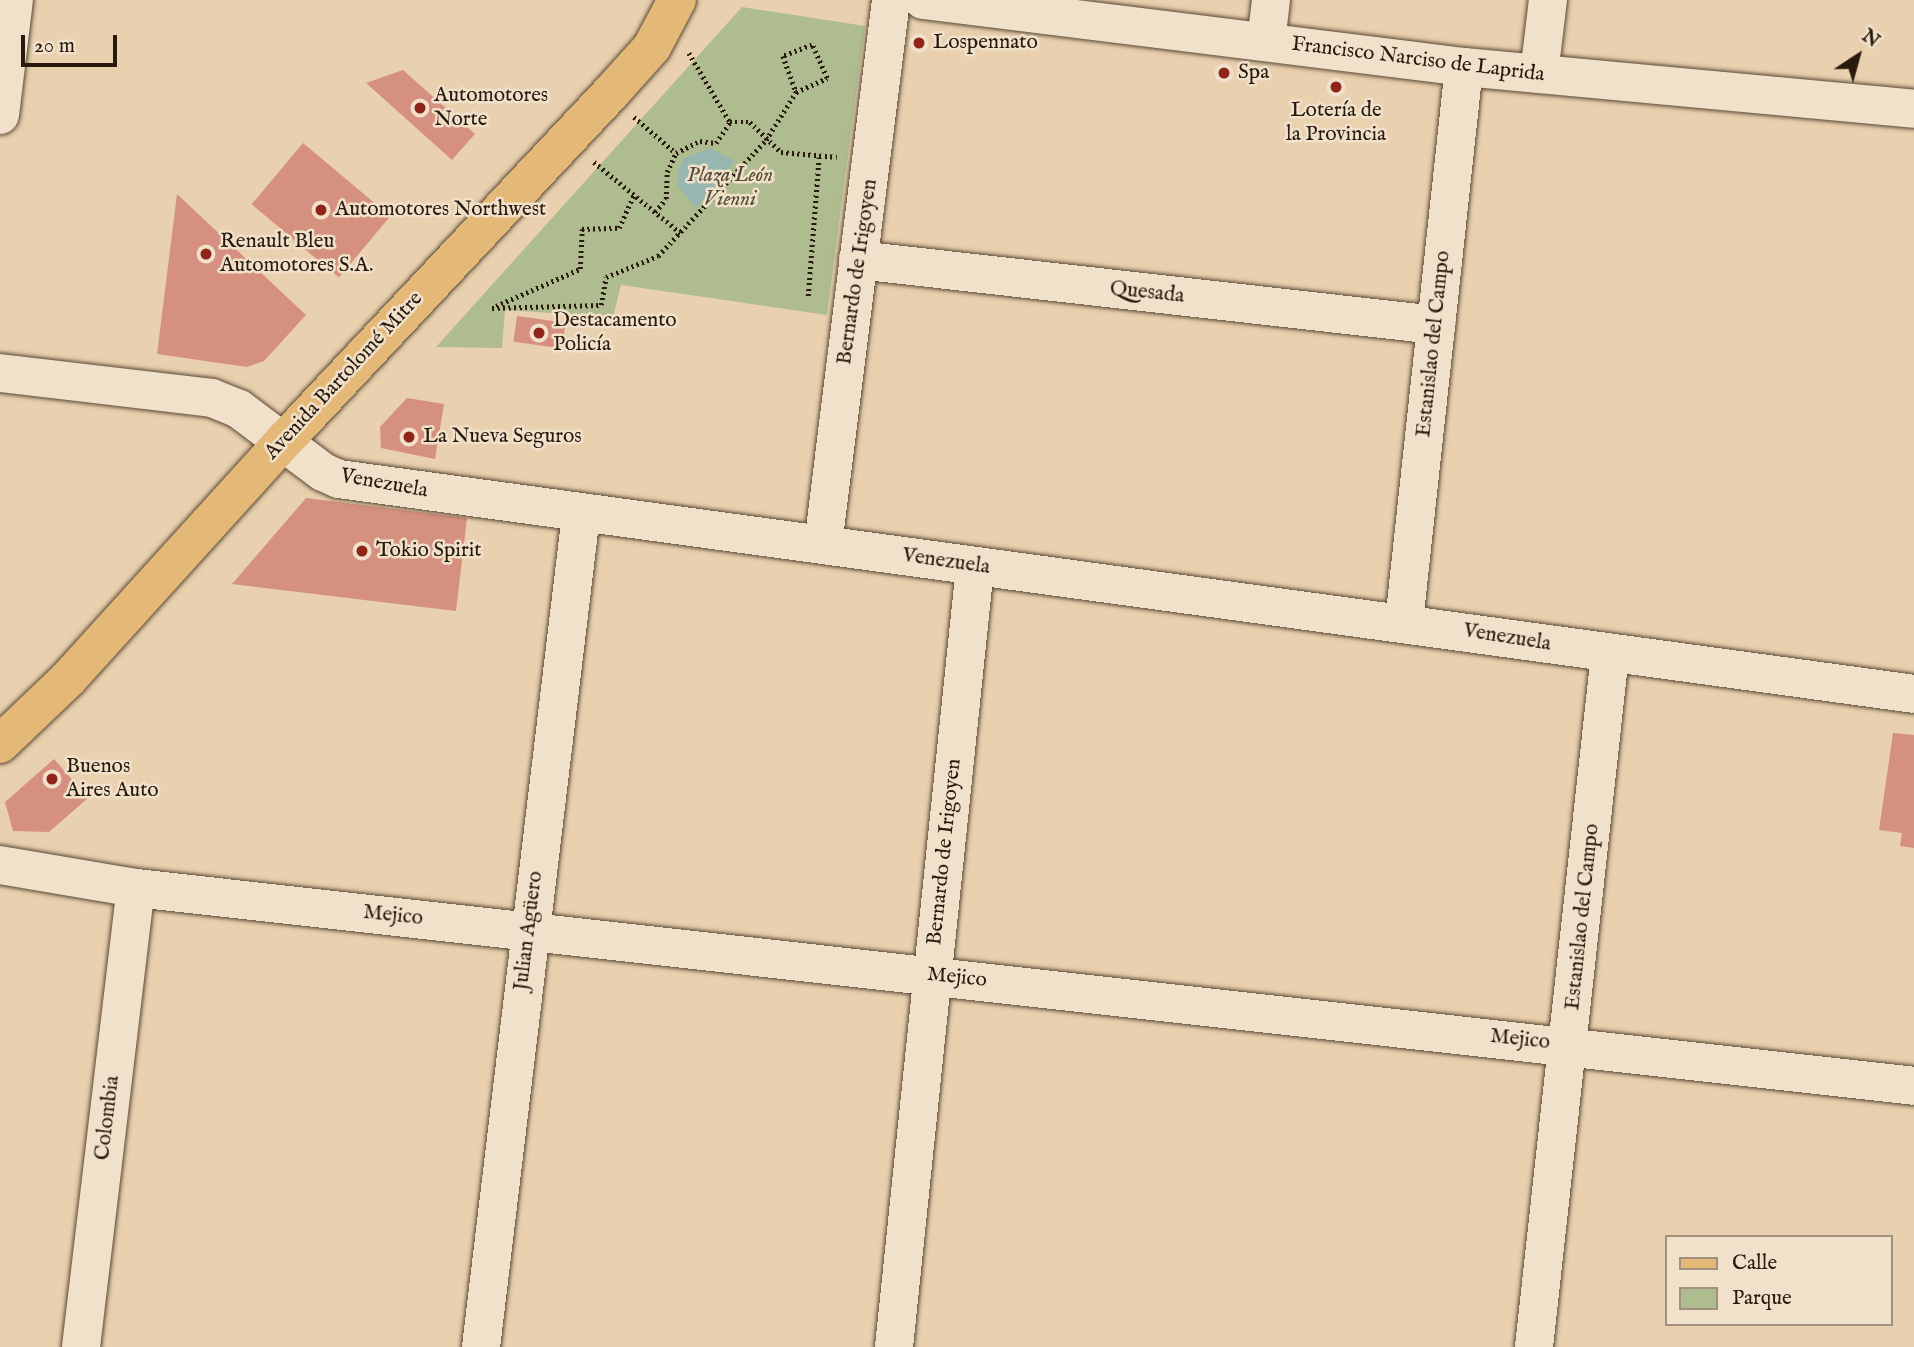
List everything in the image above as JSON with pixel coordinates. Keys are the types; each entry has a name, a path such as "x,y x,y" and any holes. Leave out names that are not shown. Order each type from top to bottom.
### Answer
{"main road":[{"name":"Avenida Bartolomé Mitre","path":"0,744 69,678 283,442 608,95 673,10"}],"street":[{"path":"0,115 14,0"},
{"name":"Bernardo de Irigoyen","path":"823,545 891,0"},
{"name":"Francisco Narciso de Laprida","path":"923,0 1464,67 1914,109"},
{"path":"1265,42 1271,0"},
{"path":"1539,74 1548,0"},
{"name":"Estanislao del Campo","path":"1404,622 1464,67"},
{"name":"Quesada","path":"858,261 1436,325"},
{"name":"Venezuela","path":"0,373 212,398 239,409 323,472 339,479 581,515 1404,622 1610,654 1914,694"},
{"name":"Julian Agüero","path":"481,1347 528,930 581,515"},
{"name":"Bernardo de Irigoyen","path":"894,1347 975,567"},
{"name":"Estanislao del Campo","path":"1534,1347 1570,1046 1610,654"},
{"name":"Mejico","path":"0,865 136,888 1914,1086"},
{"name":"Colombia","path":"81,1347 136,888"}],"path":[{"path":"673,10 730,122"},
{"path":"634,195 619,228 582,229 580,269 492,308 601,305 606,277 658,256 682,234 766,139 796,92 827,78 813,45 783,56 796,92"},
{"path":"608,95 676,153"},
{"path":"730,122 750,122 781,152 819,157 873,156"},
{"path":"656,212 666,199 667,172 676,153 700,141 716,143 730,122"},
{"path":"566,140 682,234"},
{"path":"808,296 819,157"}],"green space":[{"name":"Plaza León Vienni","path":"742,7 865,26 827,315 621,285 613,317 505,310 502,348 436,347"}],"water":[{"path":"710,148 735,161 696,208 678,186 678,173 684,158"}],"building":[{"name":"Automotores Norte","path":"403,70 475,134 452,160 366,83"},
{"name":"Automotores Northwest","path":"303,143 390,216 339,278 252,204"},
{"name":"Renault Bleu Automotores S.A.","path":"177,194 306,315 264,361 247,367 157,354"},
{"name":"Destacamento Policía","path":"517,316 566,323 562,349 513,342"},
{"name":"La Nueva Seguros","path":"407,398 444,404 435,459 381,448 380,427"},
{"name":"Tokio Spirit","path":"306,498 467,518 456,611 232,584"},
{"path":"1893,733 1914,735 1914,848 1900,846 1902,833 1879,830"},
{"name":"Buenos Aires Auto","path":"54,759 88,798 49,832 13,831 5,802"}],"place":[{"name":"Lospennato","path":"919,43"},
{"name":"Spa","path":"1224,73"},
{"name":"Lotería de la Provincia","path":"1336,87"},
{"name":"Automotores Norte","path":"420,108"},
{"name":"Automotores Northwest","path":"321,210"},
{"name":"Renault Bleu Automotores S.A.","path":"206,254"},
{"name":"Destacamento Policía","path":"539,333"},
{"name":"La Nueva Seguros","path":"409,437"},
{"name":"Tokio Spirit","path":"362,551"},
{"name":"Buenos Aires Auto","path":"52,779"}]}
